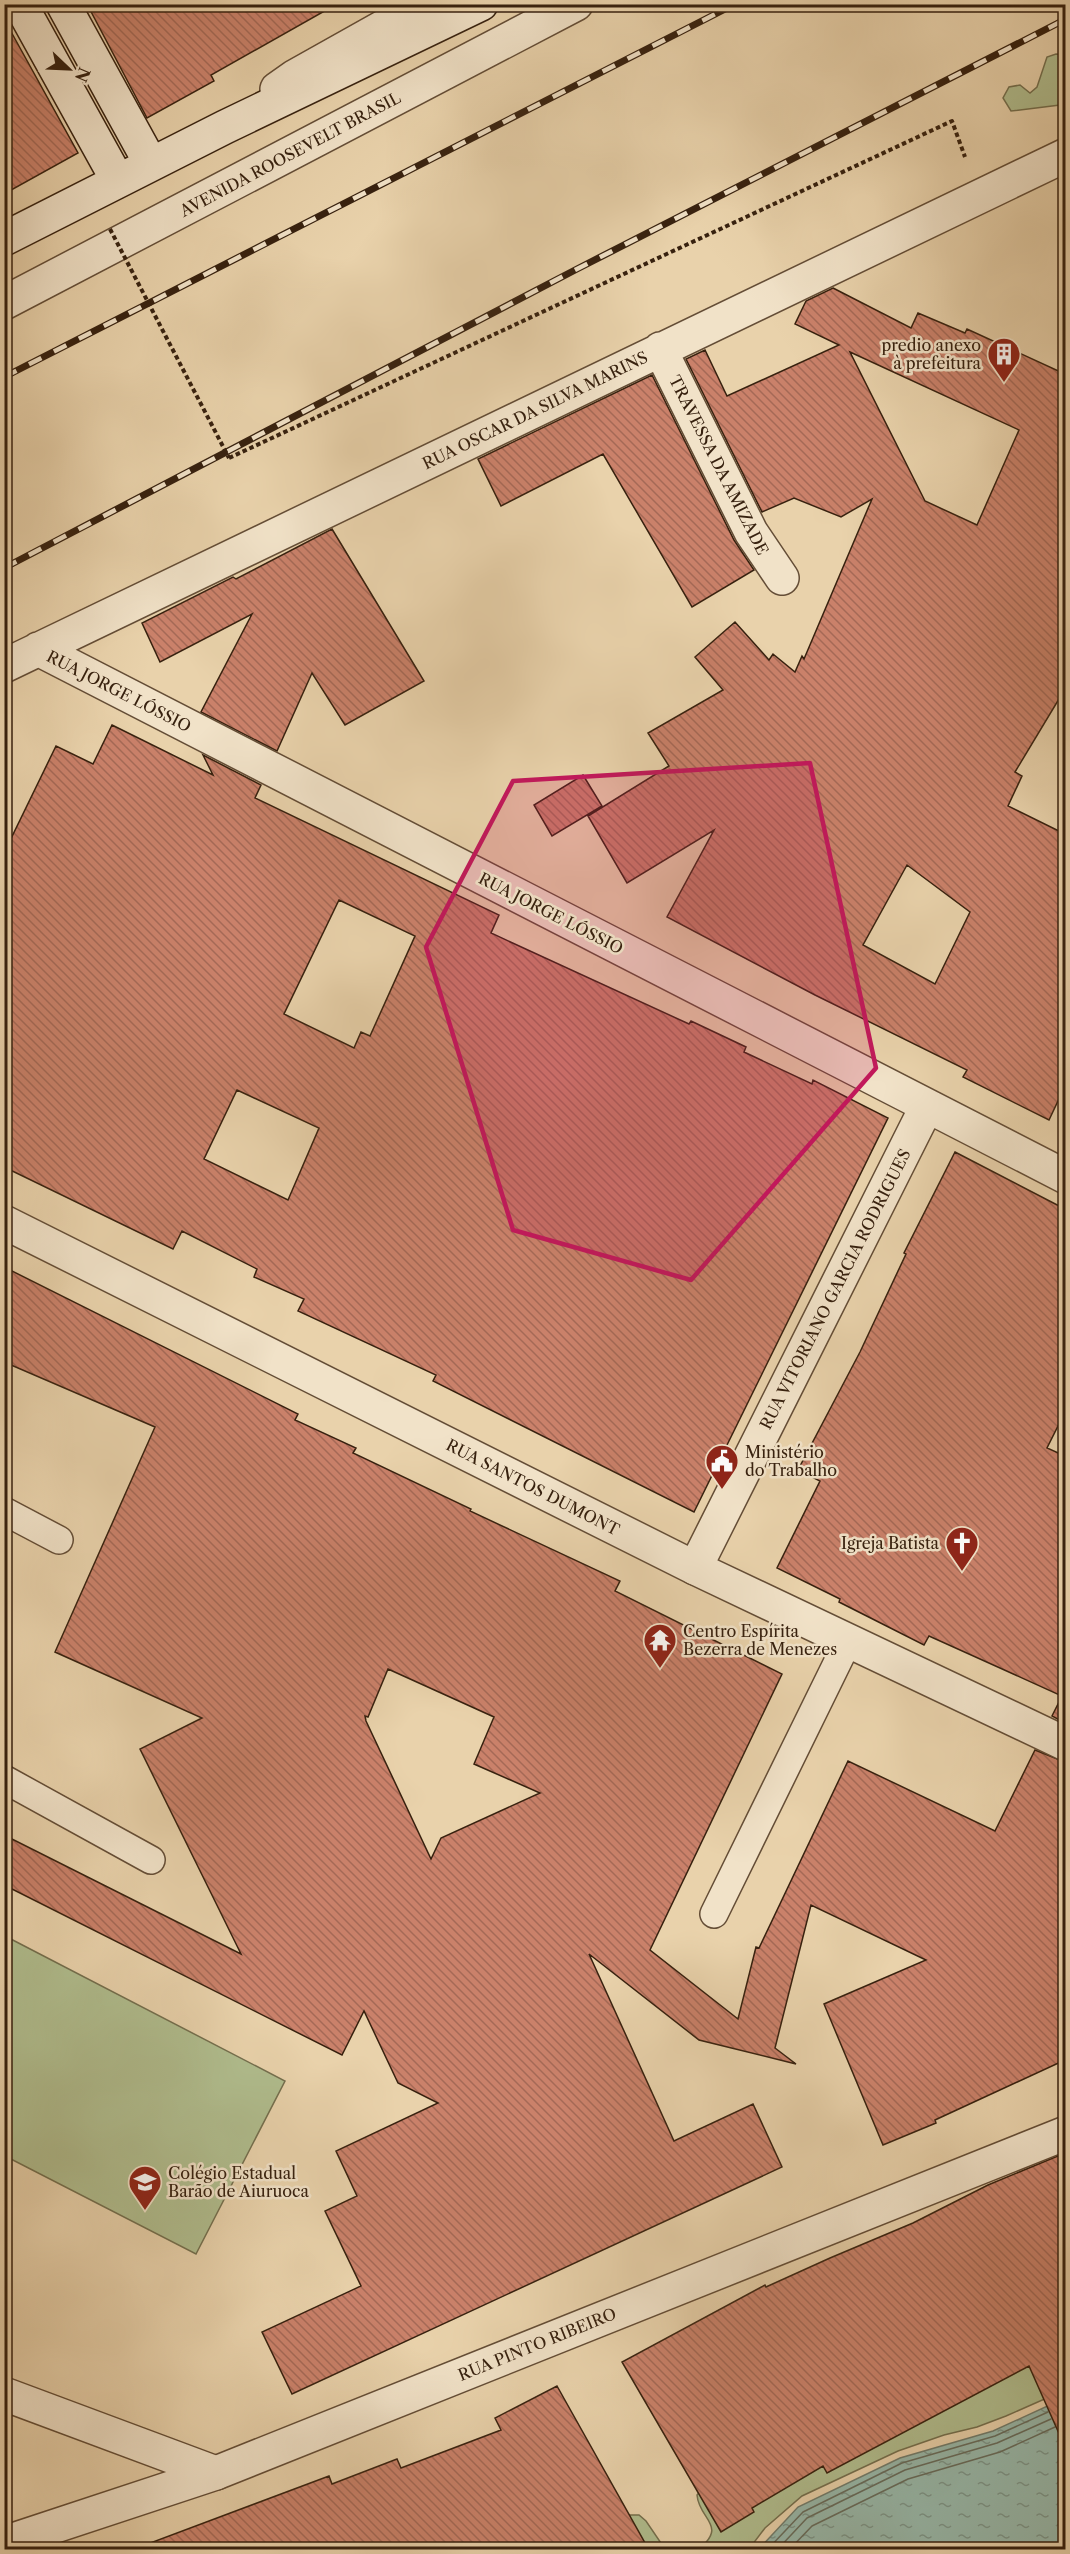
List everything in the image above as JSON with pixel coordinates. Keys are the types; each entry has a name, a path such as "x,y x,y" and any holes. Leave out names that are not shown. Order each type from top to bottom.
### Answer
{"street":[{"path":"20,4 118,181"},
{"path":"63,4 151,164"},
{"path":"225,128 294,77 424,4"},
{"path":"4,239 151,164 481,4"},
{"name":"AVENIDA ROOSEVELT BRASIL","path":"4,303 576,4"},
{"name":"RUA OSCAR DA SILVA MARINS","path":"4,666 1065,155"},
{"name":"TRAVESSA DA AMIZADE","path":"660,349 751,532 782,578"},
{"name":"RUA JORGE LÓSSIO","path":"38,649 1065,1177"},
{"name":"RUA VITORIANO GARCIA RODRIGUES","path":"695,1568 927,1106"},
{"name":"RUA SANTOS DUMONT","path":"4,1222 695,1568 1065,1744"},
{"name":"RUA PINTO RIBEIRO","path":"4,2543 216,2473 1065,2133"},
{"path":"4,2394 216,2473"}],"lane":[{"path":"4,1511 58,1540"},
{"path":"714,1914 848,1641"},
{"path":"4,1779 151,1860"}],"path":[{"path":"110,229 229,458 952,121 980,196"}],"highlighted area":[{"path":"810,763 876,1068 691,1280 513,1230 426,947 513,781"}],"green space":[{"path":"1056,54 1065,55 1065,102 1060,105 1011,111 1003,98 1009,87 1020,85 1030,93 1037,87 1047,57"},
{"path":"5,1936 285,2081 196,2254 5,2156"},
{"path":"1065,2314 1065,2390 977,2427 944,2435 898,2451 802,2496 765,2528 749,2549 699,2549 707,2541 712,2528 699,2504 697,2495 703,2488 1022,2332"},
{"path":"628,2515 639,2515 646,2521 665,2549 592,2550"}],"water":[{"path":"1065,2398 1065,2549 758,2550 798,2507 900,2458 993,2431"}],"building":[{"path":"87,4 337,4 211,75 214,81 147,118"},
{"path":"4,19 78,153 4,194"},
{"path":"833,288 911,328 918,313 965,333 967,329 1065,374 1065,689 1015,772 1022,776 1008,806 1065,834 1065,1086 1049,1120 963,1077 967,1070 815,995 667,917 714,830 627,883 588,816 669,766 648,733 723,690 695,657 735,622 769,660 773,654 795,672 802,656 804,659 872,499 841,517 794,498 762,512 686,359 705,350 727,396 839,345 795,324 806,301","holes":["850,352 1019,430 977,525 925,501","907,865 970,912 935,984 863,945"]},
{"path":"652,375 734,540 754,570 692,607 603,454 501,506 478,459"},
{"path":"332,529 424,681 345,725 312,673 277,751 201,712 252,614 160,662 142,623 233,577 236,579"},
{"path":"112,725 213,775 203,755 261,785 255,798 499,915 491,933 689,1024 691,1021 746,1047 744,1052 812,1084 813,1080 888,1118 694,1512 433,1381 436,1375 298,1311 304,1299 254,1277 257,1269 182,1231 173,1249 4,1167 4,853 56,746 93,764","holes":["339,900 415,936 370,1036 361,1032 354,1048 284,1014","237,1090 319,1128 288,1200 204,1159"]},
{"path":"583,775 602,806 552,836 534,805"},
{"path":"955,1152 1065,1209 1065,1412 1047,1448 1065,1456 1065,1723 1052,1716 1062,1696 929,1636 924,1645 777,1568 820,1481 798,1470 860,1352 906,1254 904,1253"},
{"path":"4,1267 298,1414 295,1420 356,1448 353,1453 620,1581 615,1591 782,1674 650,1950 738,2019 756,1947 759,1948 848,1761 995,1831 1035,1750 1065,1762 1065,2060 935,2120 936,2123 883,2145 824,2004 926,1960 811,1905 775,2048 796,2064 699,2040 589,1954 674,2141 753,2104 782,2167 292,2394 262,2332 361,2286 325,2211 357,2196 336,2151 438,2103 398,2083 364,2011 342,2055 4,1885 4,1835 241,1954 140,1749 202,1718 55,1652 155,1427 4,1362","holes":["388,1669 494,1717 474,1764 540,1793 441,1838 431,1859 365,1716 368,1717"]},
{"path":"1065,2153 1065,2447 1029,2366 827,2473 823,2466 752,2508 754,2512 721,2532 622,2362 765,2285 766,2287 913,2223 988,2185"},
{"path":"557,2386 649,2550 146,2550 145,2545 329,2476 332,2484 397,2459 401,2468 501,2430 495,2418"}],"railway":[{"path":"4,377 735,4"},
{"path":"4,568 577,269 1066,19"}],"place":[{"name":"predio anexo à prefeitura","path":"1004,383"},
{"name":"Ministério do Trabalho","path":"722,1490"},
{"name":"Igreja Batista","path":"962,1572"},
{"name":"Centro Espírita Bezerra de Menezes","path":"660,1669"},
{"name":"Colégio Estadual Barão de Aiuruoca","path":"145,2211"}]}
